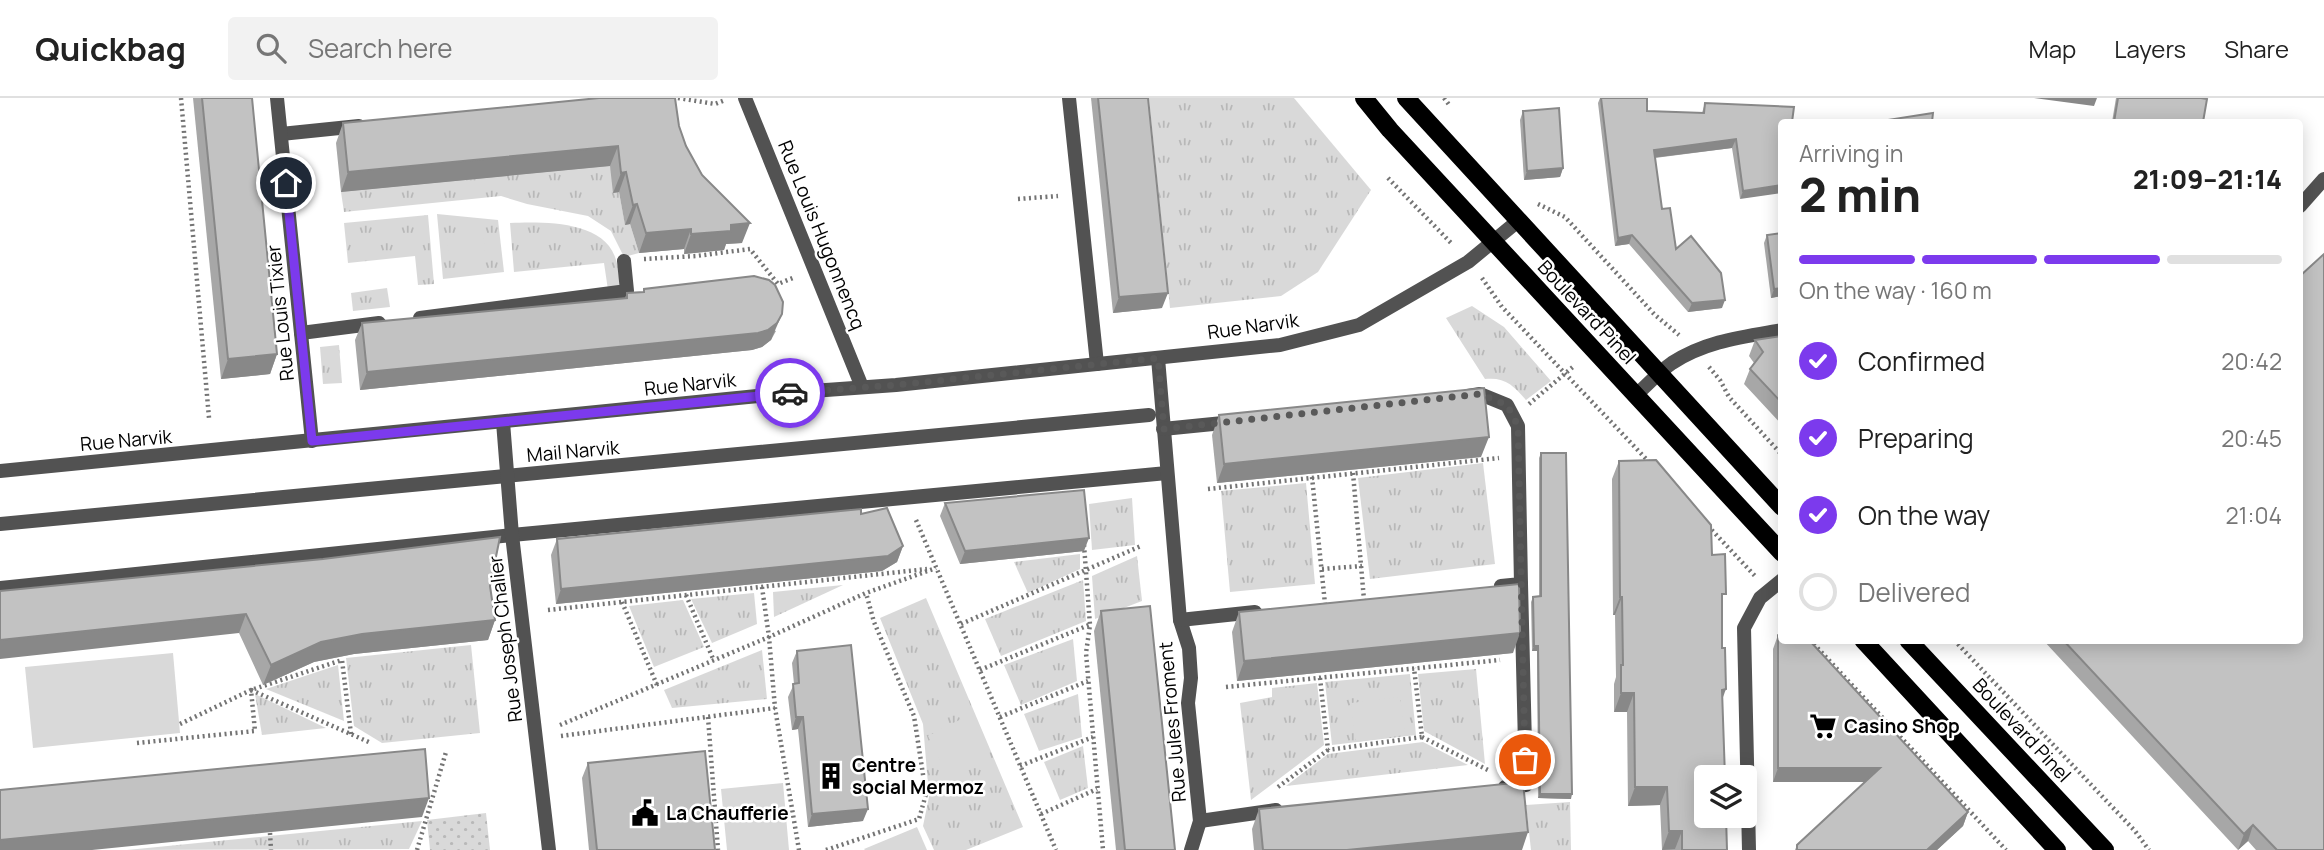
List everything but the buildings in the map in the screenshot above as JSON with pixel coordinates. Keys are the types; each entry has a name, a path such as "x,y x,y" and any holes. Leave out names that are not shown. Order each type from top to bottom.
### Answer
{"main road":[{"name":"Boulevard Pinel","path":"1364,98 1778,549"},
{"name":"Boulevard Pinel","path":"1406,98 1778,503"},
{"path":"1867,644 2057,850"},
{"name":"Boulevard Pinel","path":"1912,644 2105,850"}],"street":[{"name":"Rue Louis Tixier","path":"277,98 312,441"},
{"name":"Rue Louis Hugonnencq","path":"745,98 862,387"},
{"path":"1069,98 1097,364"},
{"path":"281,134 376,124"},
{"path":"2303,203 2324,179"},
{"name":"Rue Narvik","path":"0,471 896,385 1280,345 1359,325 1468,261 1518,221"},
{"path":"301,333 627,291 624,261"},
{"path":"1635,396 1670,365 1694,351 1721,340 1778,331"},
{"name":"Rue Jules Froment","path":"1158,358 1180,620 1189,648 1191,678 1188,704 1200,821 1191,850"},
{"path":"1454,397 1480,394 1507,405 1518,426 1526,785 1493,788"},
{"name":"Mail Narvik","path":"0,524 1149,415"},
{"path":"1164,429 1241,421"},
{"name":"Rue Joseph Chalier","path":"503,422 512,535 549,850"},
{"path":"0,588 512,535 1167,473"},
{"path":"1749,850 1744,628 1755,605 1778,583"},
{"path":"1486,587 1521,584"},
{"name":"Rue Jules Froment","path":"1180,620 1271,610"},
{"name":"Rue Jules Froment","path":"1200,821 1291,807"}],"path":[{"path":"181,98 209,418"},
{"path":"678,98 715,104 729,98"},
{"path":"1444,98 1452,109"},
{"path":"1388,178 1468,261 1502,307 1650,464"},
{"path":"1018,199 1079,195"},
{"path":"1529,201 1566,217 1655,315 1694,351 1720,380 1729,397 1778,451"},
{"path":"624,261 696,256 750,248 778,284 815,269"},
{"path":"1514,416 1574,366"},
{"path":"1208,489 1519,456"},
{"path":"1353,473 1364,600"},
{"path":"1312,477 1325,604"},
{"path":"911,509 1056,850"},
{"path":"1707,525 1769,591"},
{"path":"1083,532 1090,625 1086,653 1103,850"},
{"path":"961,624 1141,547"},
{"path":"1322,569 1362,566"},
{"path":"548,610 936,568"},
{"path":"560,725 714,661 866,593 936,568"},
{"path":"762,587 775,708 799,850"},
{"path":"826,850 919,819 926,793 914,716 874,622 866,593"},
{"path":"686,595 714,661"},
{"path":"622,602 657,685"},
{"path":"980,670 1090,625"},
{"path":"1814,644 2006,850"},
{"path":"1958,644 2135,831 2149,850"},
{"path":"1226,687 1507,659"},
{"path":"180,724 251,690 342,660 351,734"},
{"path":"1413,668 1422,737"},
{"path":"1320,678 1328,750"},
{"path":"1000,717 1088,681"},
{"path":"251,690 371,743"},
{"path":"137,743 255,731 251,690"},
{"path":"561,737 775,708"},
{"path":"708,717 718,850"},
{"path":"1020,766 1093,737"},
{"path":"1272,791 1328,750 1422,737 1520,786"},
{"path":"417,850 446,752"},
{"path":"1041,814 1097,789"},
{"path":"270,832 271,850"}],"green space":[{"path":"1149,98 1294,98 1371,190 1318,272 1281,296 1170,308"},
{"path":"610,166 619,192 625,224 630,224 639,253 624,257 611,231 588,216 501,196 344,212 341,192"},
{"path":"437,214 498,220 504,272 443,279"},
{"path":"428,215 434,284 418,285 415,256 348,263 344,223"},
{"path":"510,223 571,226 599,237 610,247 616,260 620,288 608,290 604,263 514,272"},
{"path":"483,233 485,252 449,256 447,237"},
{"path":"387,288 390,307 353,311 351,293"},
{"path":"1472,306 1504,327 1551,381 1526,400 1508,383 1498,379 1485,379 1446,318"},
{"path":"339,345 342,383 323,384 320,347"},
{"path":"1483,463 1495,564 1370,579 1358,478"},
{"path":"1306,483 1315,584 1230,592 1221,491"},
{"path":"1132,498 1135,545 1092,550 1089,504"},
{"path":"1080,554 1080,569 1028,593 1014,562"},
{"path":"1137,556 1142,601 1095,619 1092,576"},
{"path":"1083,580 1086,621 1001,656 985,619"},
{"path":"843,585 774,617 773,592"},
{"path":"754,593 757,624 712,643 691,599"},
{"path":"926,598 1023,827 966,850 934,850 923,826 929,797 923,724 880,618"},
{"path":"683,600 704,647 654,667 629,606"},
{"path":"1073,639 1077,681 1021,705 1004,665"},
{"path":"471,645 480,733 382,743 354,726 346,658"},
{"path":"762,650 767,699 672,708 664,690"},
{"path":"173,653 180,733 33,748 25,667"},
{"path":"338,665 344,721 266,689"},
{"path":"1476,669 1485,764 1424,731 1418,674"},
{"path":"1410,674 1416,735 1332,745 1325,682"},
{"path":"1317,683 1324,745 1251,800 1240,703 1272,697 1272,688"},
{"path":"255,694 326,728 262,735"},
{"path":"1078,694 1082,737 1039,751 1024,714"},
{"path":"1400,697 1405,735 1356,742 1351,703"},
{"path":"971,714 990,751 946,773 928,736"},
{"path":"1423,742 1468,765 1286,786 1328,754"},
{"path":"1083,746 1088,788 1060,800 1044,762"},
{"path":"783,783 789,850 727,850 721,789"},
{"path":"1570,802 1571,850 1531,850 1526,805"},
{"path":"486,813 490,850 430,850 427,820"},
{"path":"422,821 409,849 127,850"},
{"path":"917,827 927,850 864,849"}],"way so far":[{"path":"790,393 1158,358 1164,429 1480,394 1507,405 1518,426 1525,760"}],"place":[{"name":"Casino Shop","path":"1823,726"},
{"name":"Centre social Mermoz","path":"831,776"},
{"name":"La Chaufferie","path":"645,813"}],"route":[{"path":"286,183 312,441 790,393"}]}
